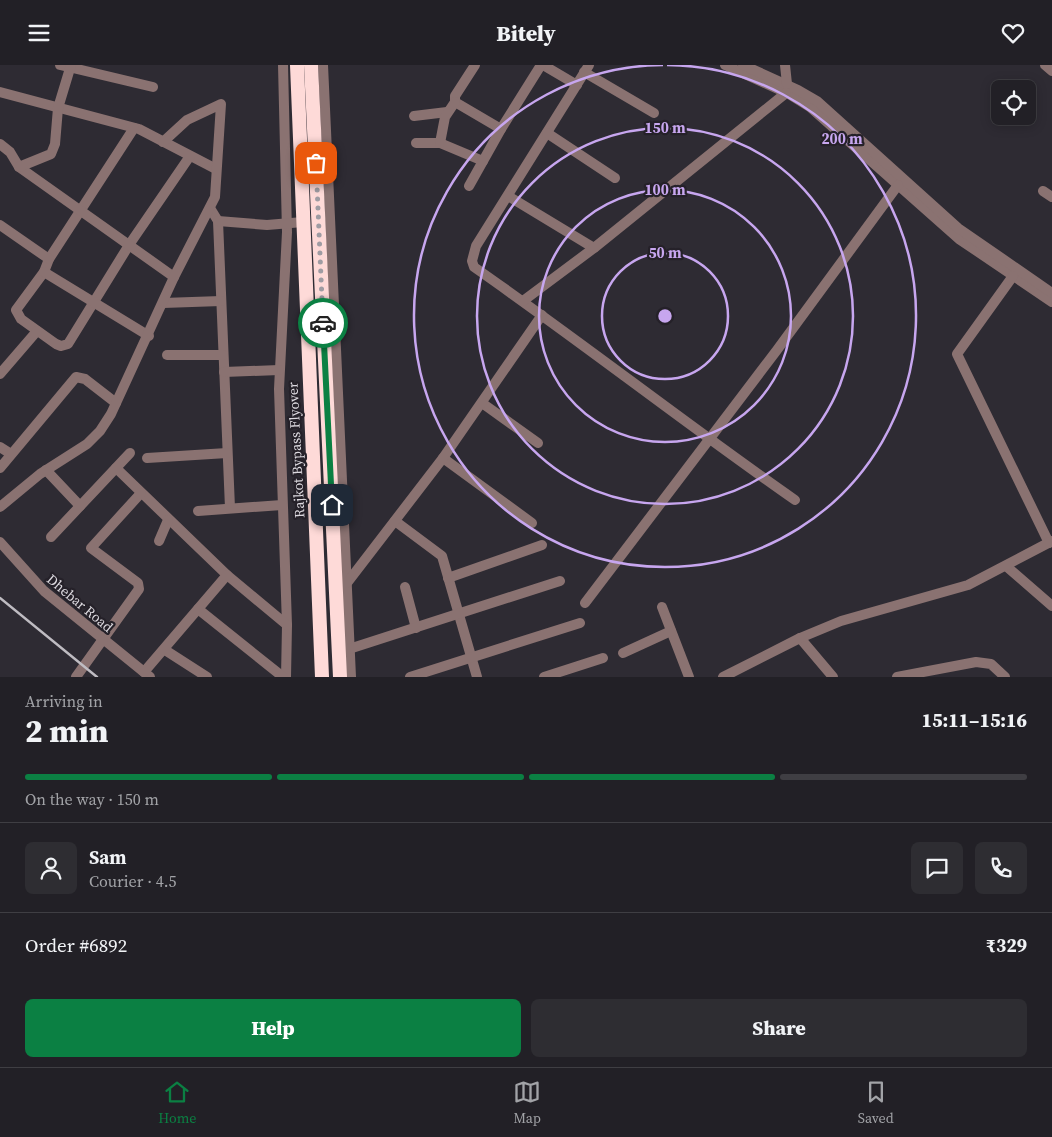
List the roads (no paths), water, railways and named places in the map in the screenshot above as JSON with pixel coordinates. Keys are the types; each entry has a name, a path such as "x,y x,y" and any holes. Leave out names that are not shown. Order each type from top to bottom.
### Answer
{"highway":[{"name":"Rajkot Bypass Flyover","path":"297,65 322,677"},
{"path":"311,65 316,182 325,213 321,287 340,677"},
{"path":"316,182 328,160"}],"street":[{"path":"283,65 286,224 279,371 287,625 284,677"},
{"path":"323,65 328,160 325,213 351,677"},
{"path":"440,143 447,113 475,65"},
{"path":"469,186 501,129 542,65 577,85"},
{"path":"725,65 786,88 819,114 959,239 1052,298"},
{"path":"743,65 824,107 958,228 1052,298"},
{"path":"786,65 786,88"},
{"path":"1045,65 1052,71"},
{"path":"19,167 51,154 55,144 58,108 67,66 154,87"},
{"path":"654,113 586,69 474,250 472,261 474,267 523,301 709,440 795,500"},
{"path":"523,301 594,248 786,88"},
{"path":"0,93 134,128 216,169"},
{"path":"455,102 501,129"},
{"path":"0,507 46,470 93,439 116,403 149,336 174,277 215,197 221,104 187,120 163,142"},
{"path":"414,116 447,113"},
{"path":"134,128 49,259 44,273 16,310 21,319 56,344 61,346 68,344 129,245 190,156"},
{"path":"546,133 615,178"},
{"path":"416,143 440,143 483,161"},
{"path":"0,144 10,152 19,167 174,277"},
{"path":"585,603 709,440 898,185"},
{"path":"508,196 594,248"},
{"path":"210,208 218,221 230,508"},
{"path":"218,221 267,225 304,221"},
{"path":"0,225 49,259"},
{"path":"44,273 149,336"},
{"path":"723,677 800,639 857,616 953,591 1051,542 957,354 1013,275"},
{"path":"163,303 221,301"},
{"path":"347,583 443,458 542,315"},
{"path":"0,374 37,331"},
{"path":"167,355 223,355"},
{"path":"224,372 279,371"},
{"path":"0,468 76,377 84,379 116,403"},
{"path":"482,403 538,443"},
{"path":"0,447 11,454"},
{"path":"51,537 130,453"},
{"path":"147,458 227,453"},
{"path":"443,458 532,523"},
{"path":"116,468 227,575 287,625"},
{"path":"46,470 80,506"},
{"path":"76,677 104,641 140,586 91,547 141,493"},
{"path":"198,511 282,505"},
{"path":"159,541 168,520"},
{"path":"395,521 440,553 460,614 477,677"},
{"name":"Dhebar Road","path":"0,542 40,587 147,675"},
{"path":"448,578 542,545"},
{"path":"1006,565 1052,606"},
{"path":"147,675 164,650 227,575"},
{"path":"349,649 560,581"},
{"path":"405,587 416,628"},
{"path":"662,607 689,677"},
{"path":"198,609 284,677"},
{"path":"410,677 580,623"},
{"path":"622,653 671,631"},
{"path":"800,639 833,677"},
{"path":"164,650 207,677"},
{"path":"544,677 603,658"},
{"path":"897,677 928,674 985,662 997,668 1005,677"}],"railway":[{"path":"0,598 97,677"}]}
